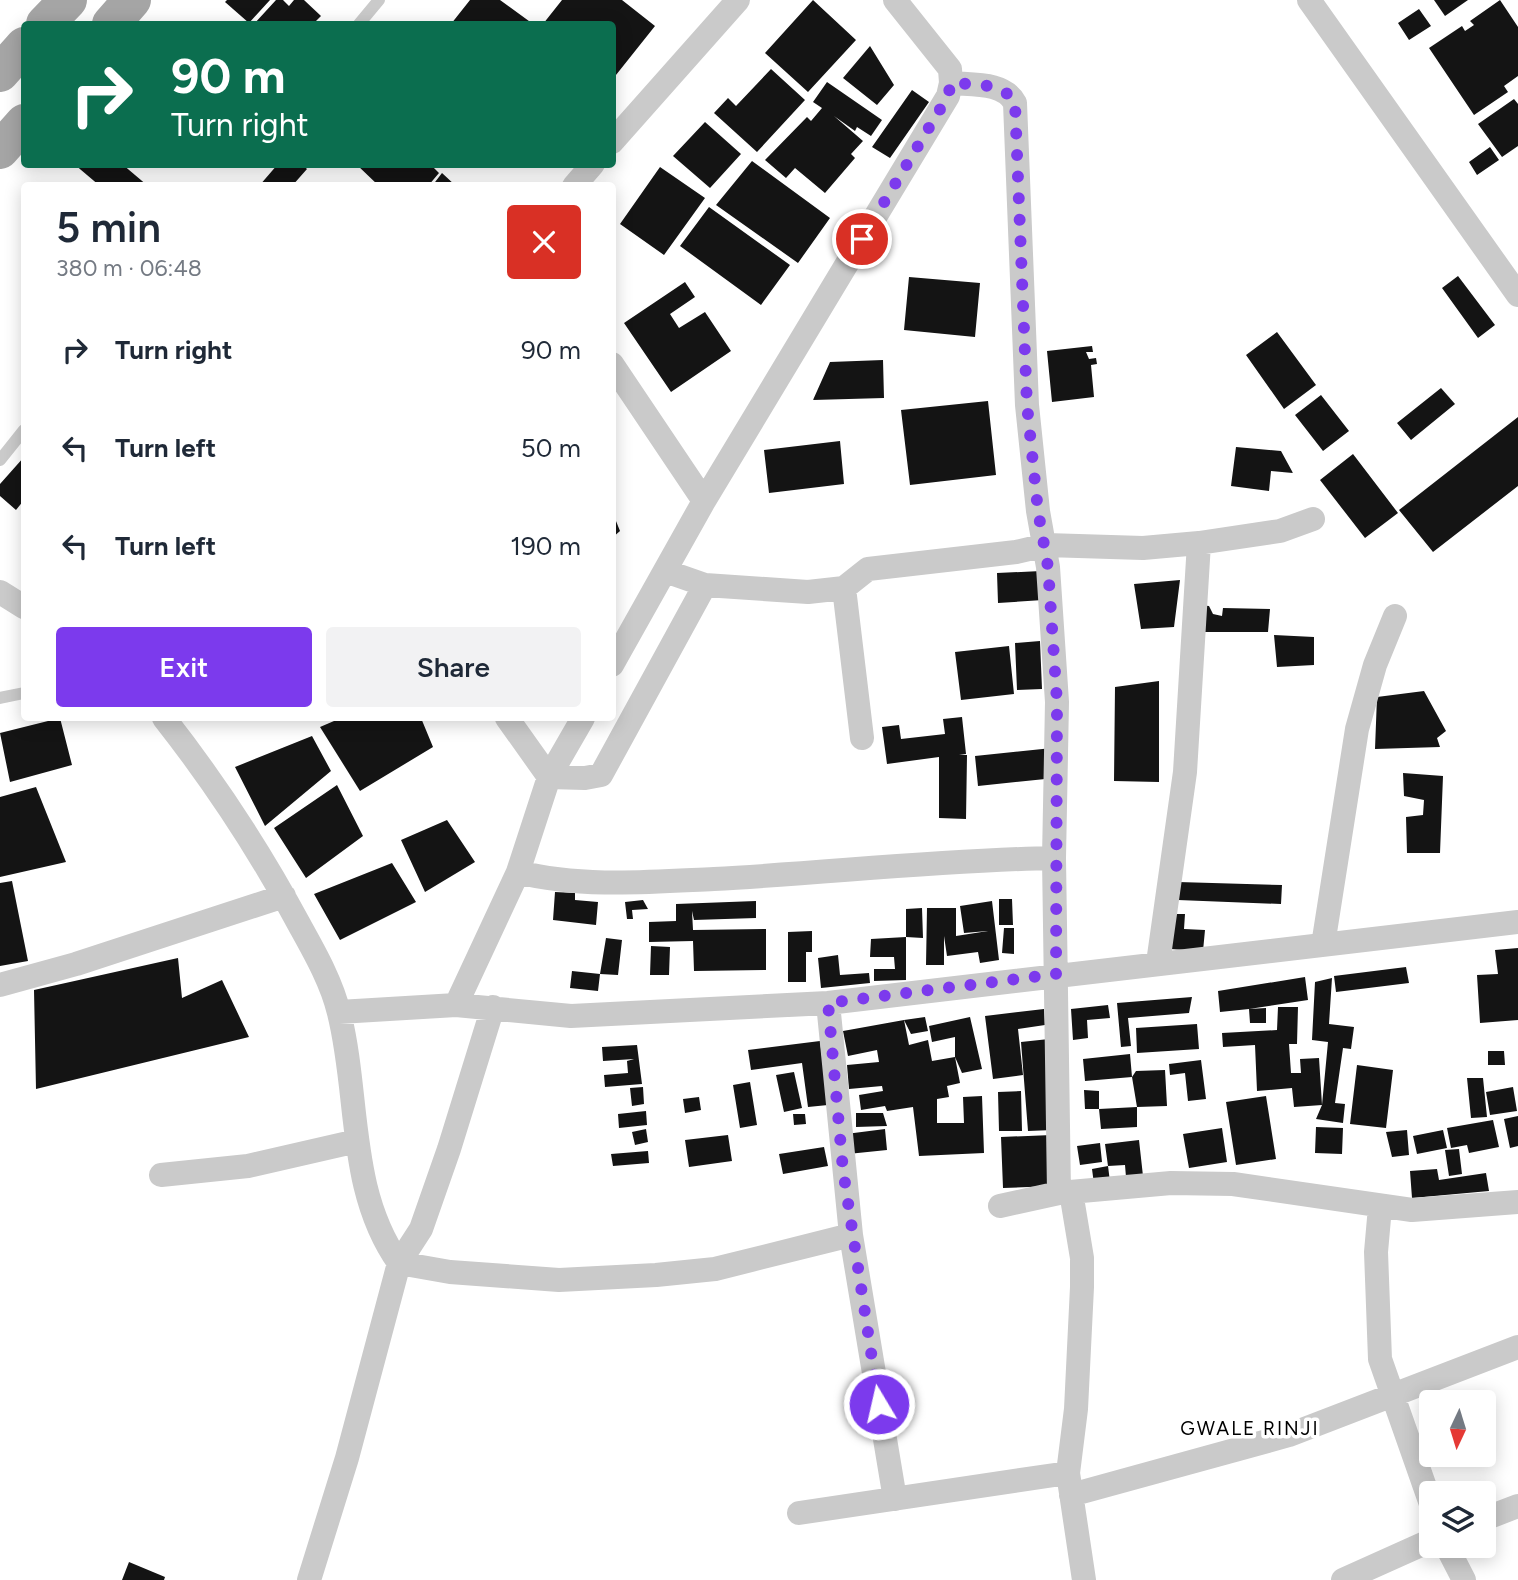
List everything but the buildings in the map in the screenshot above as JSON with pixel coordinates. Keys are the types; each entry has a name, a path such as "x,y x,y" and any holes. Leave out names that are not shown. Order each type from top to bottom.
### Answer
{"main road":[{"path":"48,21 68,0"},
{"path":"114,21 132,0"},
{"path":"0,73 21,49"},
{"path":"0,150 21,126"}],"street":[{"path":"616,137 738,0"},
{"path":"616,658 704,501 948,96 950,69 895,0"},
{"path":"1310,0 1518,295"},
{"path":"951,83 997,88 1007,92 1015,103 1027,405 1038,511 1046,545 1057,702 1054,858 1065,1192 1082,1258 1070,1484 1084,1580"},
{"path":"577,182 590,168"},
{"path":"616,370 704,501"},
{"path":"665,571 705,584 808,592 844,589 868,569 1016,552 1046,545 1143,548 1199,543 1280,531 1313,519"},
{"path":"1158,963 1185,772 1199,543"},
{"path":"549,777 584,778 601,775 705,584"},
{"path":"844,589 862,738"},
{"path":"0,592 21,605"},
{"path":"1323,945 1357,729 1375,665 1395,616"},
{"path":"166,721 221,796 284,896 315,954 339,1012 357,1141 373,1217 383,1240 399,1263 450,1272 559,1280 656,1275 715,1269 851,1235"},
{"path":"509,721 549,777"},
{"path":"456,1005 518,872 549,777 581,721"},
{"path":"518,872 538,877 614,882 799,874 955,859 1054,858"},
{"path":"0,985 76,964 284,896"},
{"path":"339,1012 456,1005 571,1016 828,1003 1056,974 1518,922"},
{"path":"828,1003 851,1235 895,1499"},
{"path":"309,1580 348,1458 399,1263 421,1229 493,1007"},
{"path":"161,1175 248,1166 357,1141"},
{"path":"1000,1206 1065,1192 1171,1183 1233,1184 1412,1210 1518,1202"},
{"path":"1380,1207 1376,1252 1377,1332 1384,1376 1394,1396 1423,1481"},
{"path":"799,1513 895,1499 1070,1484 1289,1435 1394,1396 1496,1353 1518,1347"},
{"path":"1496,1514 1518,1506"},
{"path":"1343,1580 1419,1546"},
{"path":"1453,1558 1464,1580"}],"lane":[{"path":"362,21 379,0"},
{"path":"0,460 21,433"},
{"path":"0,698 21,694"}],"district":[{"name":"GWALE RINJI","path":"1250,1428"}],"route":[{"path":"862,239 948,96 951,83 997,88 1012,97 1015,103 1027,405 1038,511 1046,545 1057,702 1054,858 1056,974 965,988 828,1003 835,1097 851,1235 879,1404"}]}
